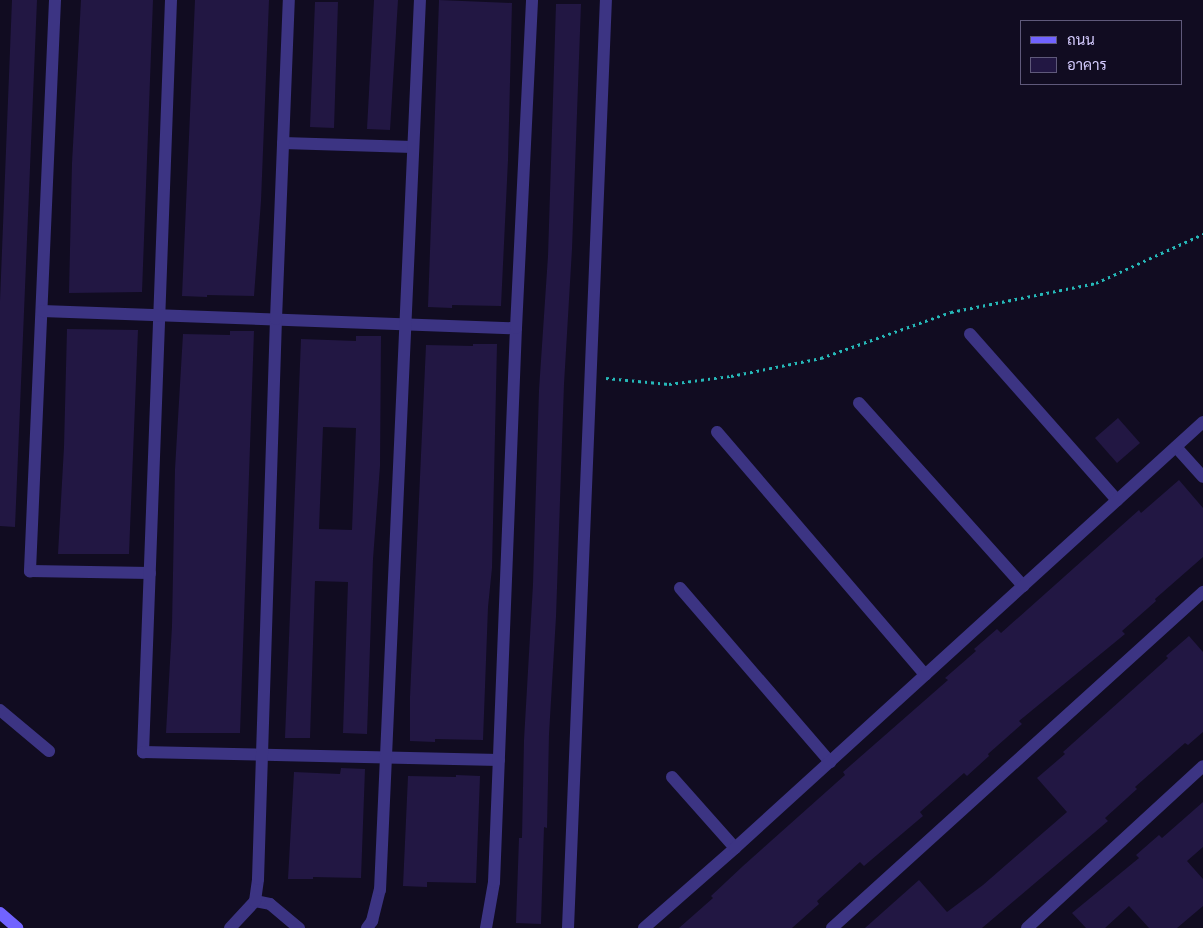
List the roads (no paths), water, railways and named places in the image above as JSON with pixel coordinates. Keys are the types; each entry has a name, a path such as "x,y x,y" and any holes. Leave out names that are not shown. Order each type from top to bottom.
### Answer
{"street":[{"path":"56,0 30,571 150,573"},
{"path":"171,0 143,752 499,760"},
{"path":"230,928 255,901 258,879 276,319 289,0"},
{"path":"367,928 372,921 380,890 384,756 420,0"},
{"path":"486,928 494,882 516,328 532,0"},
{"path":"568,928 606,0"},
{"path":"283,143 413,146"},
{"path":"42,310 516,328"},
{"path":"970,334 1117,500"},
{"path":"859,403 1023,586"},
{"path":"644,928 735,848 1203,422"},
{"path":"717,432 925,675"},
{"path":"1176,447 1203,477"},
{"path":"680,588 830,762"},
{"path":"832,928 1203,592"},
{"path":"0,710 49,751"},
{"path":"1027,928 1203,766"},
{"path":"672,776 735,848"},
{"path":"255,901 270,904 299,928"},
{"path":"0,913 17,928"}]}
